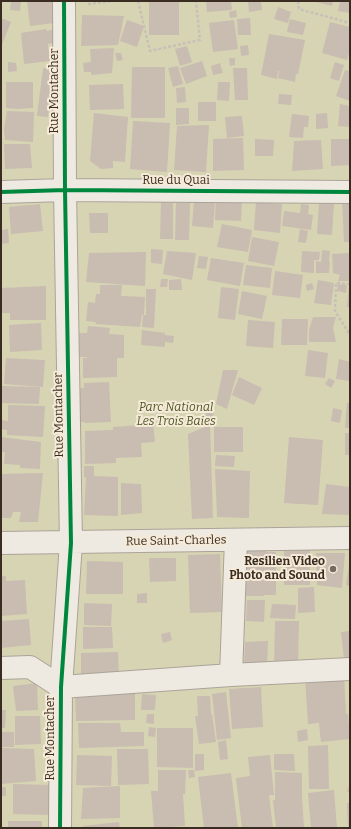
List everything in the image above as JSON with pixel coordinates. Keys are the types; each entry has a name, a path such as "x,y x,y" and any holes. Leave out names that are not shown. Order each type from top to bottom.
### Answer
{"street":[{"name":"Rue Montacher","path":"60,828 61,687 71,543 65,190 64,1"},
{"name":"Rue du Quai","path":"1,192 65,190 350,192"},
{"name":"Rue Saint-Charles","path":"1,544 350,538"},
{"path":"231,675 236,540"},
{"path":"1,668 30,667 61,687 231,675 350,669"}],"path":[{"path":"138,1 150,51 200,40 196,1"},
{"path":"298,1 299,9 350,23"},
{"path":"350,284 336,283 335,311 350,335"}],"green space":[{"name":"Parc National Les Trois Baies","path":"1,1 350,1 350,828 1,828"}],"building":[{"path":"11,1 21,1 20,11 10,10"},
{"path":"27,1 52,1 54,23 30,26"},
{"path":"149,1 179,1 179,35 149,35"},
{"path":"206,1 231,1 232,10 207,12"},
{"path":"248,1 261,1 262,10 249,12"},
{"path":"312,1 333,1 332,6"},
{"path":"340,1 350,1 350,13 338,11"},
{"path":"278,7 291,12 288,23 274,19"},
{"path":"236,10 237,17 230,18 229,12"},
{"path":"82,15 124,16 118,45 81,46"},
{"path":"1,18 11,22 1,47"},
{"path":"250,18 251,35 238,35 237,19"},
{"path":"290,19 306,23 303,35 287,32"},
{"path":"127,20 144,26 137,47 120,41"},
{"path":"234,20 238,49 213,52 209,23"},
{"path":"330,22 350,27 350,50 347,60 322,53"},
{"path":"46,29 47,31 54,29 57,42 48,44 50,61 24,64 21,33"},
{"path":"269,34 305,40 295,82 278,78 279,71 277,79 261,75"},
{"path":"248,45 249,55 241,56 240,46"},
{"path":"187,46 192,62 180,66 175,49"},
{"path":"114,48 112,73 91,75 91,72 84,72 83,63 91,62 90,49"},
{"path":"115,53 121,53 123,60 117,61"},
{"path":"229,58 235,58 235,65 230,66"},
{"path":"202,61 207,76 186,84 180,68"},
{"path":"8,62 16,63 17,71 8,72"},
{"path":"335,62 344,65 339,81 330,78"},
{"path":"220,63 223,73 213,75 211,66"},
{"path":"178,66 183,84 173,87 168,68"},
{"path":"132,67 165,67 165,118 131,118"},
{"path":"43,68 63,69 62,103 50,102 48,117 37,116"},
{"path":"233,68 247,68 248,100 235,100"},
{"path":"345,70 350,71 350,101 336,96"},
{"path":"6,82 33,82 33,108 6,108"},
{"path":"218,82 230,82 229,101 217,100"},
{"path":"123,84 124,109 90,110 89,85"},
{"path":"185,87 186,102 177,103 176,88"},
{"path":"279,94 292,95 291,105 278,104"},
{"path":"198,102 216,102 216,121 198,121"},
{"path":"340,104 350,106 350,127 338,126"},
{"path":"176,108 189,108 189,124 176,125"},
{"path":"7,111 34,112 33,142 5,140 4,129"},
{"path":"94,113 128,117 125,162 113,161 113,168 101,169 90,161"},
{"path":"327,113 328,128 316,129 316,114"},
{"path":"292,114 309,116 308,127 304,127 303,138 289,137"},
{"path":"242,116 244,136 227,138 225,117"},
{"path":"133,121 170,123 167,172 130,169"},
{"path":"209,125 206,172 174,170 177,126"},
{"path":"243,138 244,170 213,171 213,139"},
{"path":"255,139 274,140 273,156 255,156"},
{"path":"331,139 350,139 350,165 331,166"},
{"path":"321,140 323,169 292,171 294,141"},
{"path":"4,144 30,144 32,168 5,169"},
{"path":"342,196 350,196 350,242 344,242"},
{"path":"216,198 242,199 241,221 215,220"},
{"path":"194,201 215,202 213,228 192,226"},
{"path":"161,202 173,203 173,239 160,239"},
{"path":"256,202 282,204 280,233 254,230"},
{"path":"319,202 334,203 332,235 317,234"},
{"path":"176,203 190,203 189,240 175,240"},
{"path":"40,204 43,231 11,234 9,207"},
{"path":"301,204 309,205 308,214 313,215 311,230 282,226 284,211 300,213"},
{"path":"89,213 108,213 108,233 90,233"},
{"path":"222,224 252,230 248,252 217,247"},
{"path":"8,229 9,243 1,244 1,230"},
{"path":"300,229 308,231 306,243 298,242"},
{"path":"252,237 279,242 274,266 248,261"},
{"path":"151,249 163,250 162,264 151,263"},
{"path":"322,250 330,251 329,273 316,273 316,261 321,262"},
{"path":"167,251 196,253 192,280 163,274"},
{"path":"302,251 320,252 319,260 314,260 314,273 301,272"},
{"path":"146,252 145,286 86,282 89,253"},
{"path":"350,253 349,281 338,281 340,275 333,273 332,254"},
{"path":"199,256 208,257 206,269 197,268"},
{"path":"211,258 244,263 240,286 207,280"},
{"path":"246,265 272,268 270,288 243,285"},
{"path":"275,271 303,275 300,298 272,295"},
{"path":"161,279 168,279 167,287 160,287"},
{"path":"181,279 182,290 169,290 169,280"},
{"path":"318,280 334,283 331,305 314,303"},
{"path":"312,283 314,289 307,291 306,285"},
{"path":"338,284 347,285 346,293 337,291"},
{"path":"100,285 122,285 121,296 145,297 144,315 142,314 140,327 96,324 95,322 86,321 88,302 95,303 96,294 100,294"},
{"path":"349,285 350,307 347,307"},
{"path":"46,286 46,320 10,320 10,313 1,313 1,288"},
{"path":"221,287 239,289 235,320 218,318"},
{"path":"146,289 156,289 154,328 142,327 143,315 146,315"},
{"path":"242,291 267,296 262,319 238,314"},
{"path":"313,317 336,317 333,328 336,342 309,342 309,330"},
{"path":"282,319 308,319 307,345 281,345"},
{"path":"248,320 275,322 273,348 246,346"},
{"path":"41,323 42,350 10,352 9,325"},
{"path":"88,326 110,328 109,334 124,335 124,358 117,358 117,377 83,378 83,358 87,357 76,357 75,333 87,333"},
{"path":"142,330 165,333 165,335 174,336 173,343 165,342 165,347 141,345"},
{"path":"308,350 328,353 325,378 305,376"},
{"path":"6,358 45,360 43,387 4,384"},
{"path":"339,359 350,362 350,381 336,379"},
{"path":"223,370 238,370 227,409 216,404"},
{"path":"239,377 262,388 254,405 232,395"},
{"path":"329,378 335,381 331,388 325,384"},
{"path":"109,382 111,422 79,422 76,389 84,388 84,383"},
{"path":"1,386 40,387 39,404 1,403"},
{"path":"347,403 350,403 350,428 345,428"},
{"path":"8,405 45,406 43,437 7,435 7,430 1,429 1,420 8,421"},
{"path":"333,408 342,410 340,423 331,421"},
{"path":"207,409 214,412 212,418 205,417"},
{"path":"153,424 155,442 141,443 142,457 116,458 116,463 85,464 85,431 113,430 113,427"},
{"path":"210,425 213,518 192,519 188,434"},
{"path":"214,427 243,427 243,452 214,452"},
{"path":"345,433 350,433 350,455 345,455"},
{"path":"1,437 41,442 40,469 20,468 20,465 4,464 5,452 1,452"},
{"path":"289,437 323,440 318,505 284,503"},
{"path":"216,455 235,456 234,467 215,466"},
{"path":"84,466 94,466 94,476 118,477 118,516 84,515 86,477 84,477"},
{"path":"215,469 250,471 249,518 217,517"},
{"path":"43,473 38,522 19,522 21,512 13,512 11,518 1,518 1,474"},
{"path":"121,483 141,484 142,513 121,515"},
{"path":"326,484 350,487 350,515 322,514"},
{"path":"284,549 310,549 310,585 284,585"},
{"path":"245,550 266,550 266,552 276,552 276,595 245,596"},
{"path":"316,553 345,553 342,588 317,585"},
{"path":"220,554 222,612 190,613 188,555"},
{"path":"149,558 176,558 176,581 150,582"},
{"path":"87,561 123,562 123,594 86,594"},
{"path":"350,566 350,586 346,585"},
{"path":"1,576 6,576 6,581 25,580 27,614 1,616"},
{"path":"314,587 315,612 298,613 298,588"},
{"path":"147,593 147,603 137,603 137,594"},
{"path":"247,600 265,600 264,622 246,621"},
{"path":"84,603 112,604 111,626 84,625"},
{"path":"272,604 296,605 295,619 270,618"},
{"path":"29,619 31,645 1,648 1,621"},
{"path":"275,621 299,621 298,667 274,668"},
{"path":"83,627 112,627 113,648 83,649"},
{"path":"350,631 350,658 344,659 341,632"},
{"path":"170,632 172,640 163,643 161,634"},
{"path":"268,641 267,668 244,666 245,642"},
{"path":"118,652 119,676 81,678 81,653"},
{"path":"344,674 346,714 348,714 350,739 321,742 319,723 308,724 305,677"},
{"path":"37,683 38,710 16,711 13,686"},
{"path":"261,687 263,727 232,729 229,689"},
{"path":"135,692 135,720 76,721 75,693"},
{"path":"226,692 231,738 217,740 212,694"},
{"path":"142,694 156,695 155,710 141,710"},
{"path":"197,696 210,696 211,714 216,742 199,744 195,716 198,716"},
{"path":"1,710 6,710 5,728 1,728"},
{"path":"147,714 154,714 154,724 146,723"},
{"path":"15,716 40,716 41,744 15,745"},
{"path":"78,723 120,723 121,732 144,732 144,746 79,748"},
{"path":"149,727 156,728 155,737 148,736"},
{"path":"157,728 193,728 193,768 157,767"},
{"path":"307,729 308,740 298,742 297,731"},
{"path":"1,732 14,732 14,747 1,747"},
{"path":"226,740 228,759 220,760 218,742"},
{"path":"328,745 329,789 309,789 308,746"},
{"path":"1,748 34,749 36,781 1,784"},
{"path":"117,749 148,749 149,784 118,785"},
{"path":"195,754 204,754 204,770 195,771"},
{"path":"274,754 294,754 295,771 274,770"},
{"path":"77,755 112,756 111,786 76,785"},
{"path":"270,755 274,795 269,795 273,828 242,828 236,778 250,776 248,757"},
{"path":"158,770 186,770 185,794 183,794 185,826 154,828 151,791 158,791"},
{"path":"188,770 194,770 195,777 189,778"},
{"path":"275,772 302,773 304,828 276,828 273,800 275,800"},
{"path":"231,773 238,828 204,828 198,777"},
{"path":"350,783 350,792 347,792"},
{"path":"13,784 51,785 50,815 13,814"},
{"path":"120,786 120,818 81,819 83,788"},
{"path":"1,787 6,787 6,796 1,796"},
{"path":"334,790 337,828 311,828 308,793"},
{"path":"347,803 350,803 350,828 348,828"},
{"path":"8,821 42,821 42,828 8,828"},
{"path":"119,822 120,828 83,828 83,826"}],"cycle path":[{"path":"60,828 61,687 71,543 65,190 64,1"},
{"path":"1,192 65,190 350,192"}],"place":[{"name":"Resilien Video Photo and Sound","path":"333,569"}]}
